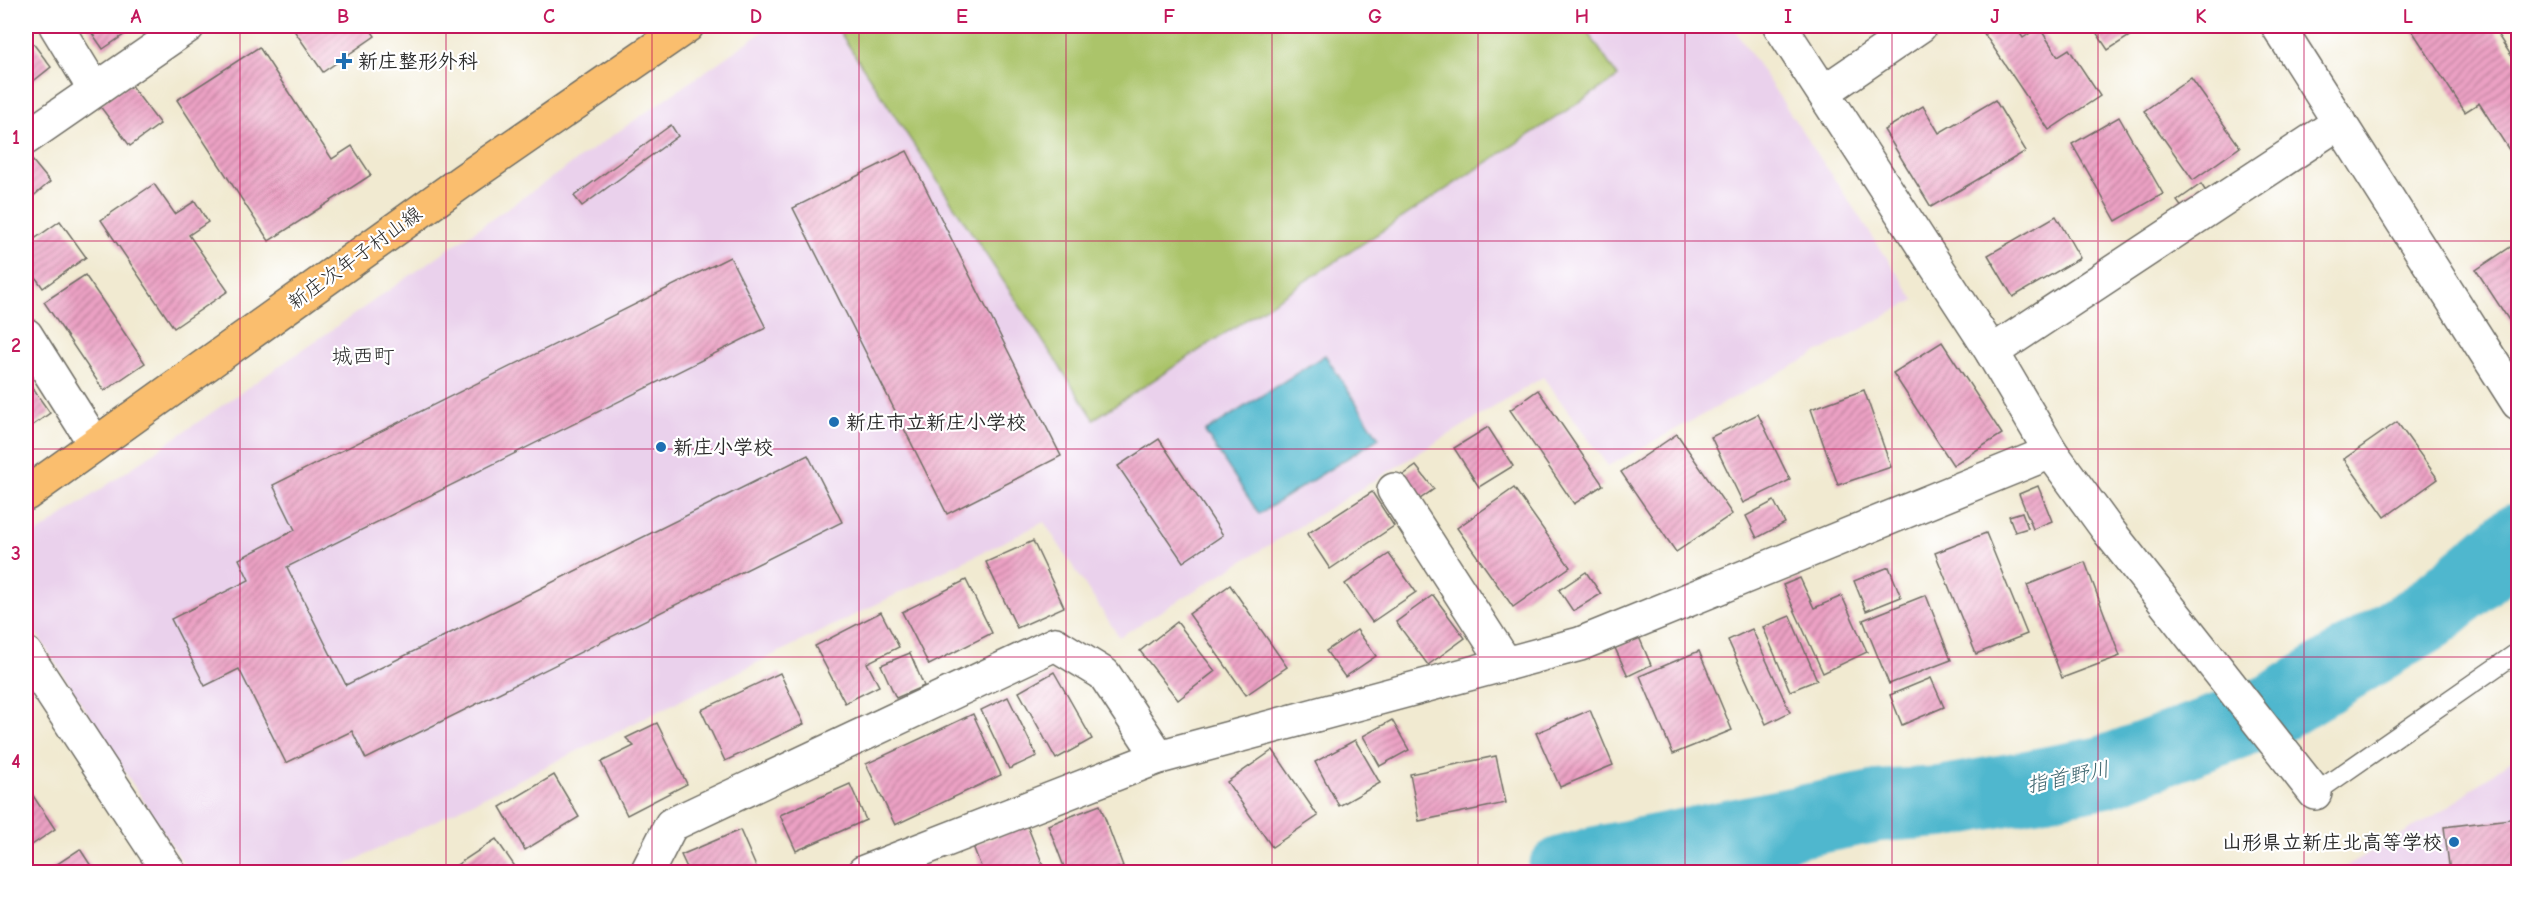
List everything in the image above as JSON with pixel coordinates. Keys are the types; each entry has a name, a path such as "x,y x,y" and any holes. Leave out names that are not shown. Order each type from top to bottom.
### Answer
{"main road":[{"name":"新庄次年子村山線","path":"26,494 464,180 687,26"}],"street":[{"path":"56,26 95,90"},
{"path":"26,138 188,26"},
{"path":"1780,26 1825,91 1992,352 2051,452 2107,530 2315,793"},
{"path":"1825,91 1920,26"},
{"path":"2278,26 2518,403"},
{"path":"1992,352 2340,122"},
{"path":"26,335 95,444"},
{"path":"864,873 1159,757 1580,644 2051,452"},
{"path":"1394,490 1506,664"},
{"path":"647,873 671,825 1055,644 1104,674 1159,757"},
{"path":"26,654 169,873"}],"lane":[{"path":"2315,793 2518,652"}],"shaded area":[{"name":"新庄市立新庄小学校","path":"771,26 1732,26 1915,300 1608,466 1543,377 1119,637 1044,522 331,872 189,872 26,617 26,541"},
{"name":"山形県立新庄北高等学校","path":"2518,755 2518,872 2336,872 2442,811"}],"green space":[{"path":"841,26 1584,26 1618,77 1094,419 837,28"}],"water":[{"path":"1325,355 1379,438 1259,514 1205,432"}],"building":[{"path":"87,26 137,26 103,49"},
{"path":"291,26 368,26 375,36 323,72"},
{"path":"1979,26 2015,26 2023,38 2039,27 2058,56 2069,49 2100,96 2049,130"},
{"path":"2092,26 2145,26 2108,50"},
{"path":"2409,26 2492,26 2518,66 2518,164 2479,103 2465,112"},
{"path":"32,42 51,67 26,87 26,47"},
{"path":"259,47 332,159 352,146 371,175 269,241 177,100"},
{"path":"2191,78 2240,147 2193,180 2144,111"},
{"path":"129,83 160,124 130,146 99,105"},
{"path":"1995,100 2026,151 1931,207 1884,130 1923,106 1939,133"},
{"path":"2119,117 2163,194 2116,221 2072,144"},
{"path":"671,125 678,136 582,206 574,196"},
{"path":"907,151 1061,456 947,514 793,208"},
{"path":"27,154 50,182 30,199 26,194"},
{"path":"154,184 175,214 195,201 208,222 189,235 228,291 174,328 101,220"},
{"path":"2201,184 2209,196 2185,212 2177,201"},
{"path":"2056,216 2080,258 2013,297 1988,255"},
{"path":"60,221 86,257 43,288 26,264 26,245"},
{"path":"2518,242 2518,334 2476,270"},
{"path":"730,257 766,328 287,567 346,685 808,455 842,522 366,759 352,731 286,763 239,669 205,686 171,619 249,580 239,559 295,530 273,485"},
{"path":"85,275 145,363 104,391 44,302"},
{"path":"1942,342 2002,434 1953,465 1893,373"},
{"path":"26,379 50,413 26,430"},
{"path":"1538,390 1603,485 1574,504 1510,410"},
{"path":"1864,390 1891,467 1838,485 1811,409"},
{"path":"1758,414 1790,480 1743,503 1711,437"},
{"path":"2397,422 2438,479 2385,517 2344,459"},
{"path":"1488,427 1513,466 1479,487 1454,448"},
{"path":"1677,434 1732,514 1676,552 1621,472"},
{"path":"1159,439 1223,535 1183,562 1118,466"},
{"path":"1416,466 1434,489 1420,499 1402,476"},
{"path":"2038,486 2052,521 2033,529 2019,494"},
{"path":"1514,488 1570,567 1513,607 1457,528"},
{"path":"1372,492 1394,526 1330,569 1307,534"},
{"path":"1774,501 1785,523 1757,538 1746,516"},
{"path":"2022,512 2028,528 2015,532 2009,516"},
{"path":"1986,533 2027,634 1976,654 1935,553"},
{"path":"1033,541 1064,607 1017,628 986,562"},
{"path":"1389,554 1416,592 1372,622 1345,584"},
{"path":"2085,562 2120,656 2062,678 2027,585"},
{"path":"1889,567 1901,597 1866,611 1854,581"},
{"path":"1586,572 1601,594 1573,611 1559,590"},
{"path":"1800,578 1814,608 1842,596 1867,652 1823,673 1783,585"},
{"path":"966,580 992,633 929,665 902,612"},
{"path":"1230,585 1287,667 1246,695 1189,614"},
{"path":"1433,595 1465,638 1428,665 1396,622"},
{"path":"1926,595 1951,660 1889,684 1863,620"},
{"path":"881,612 899,647 867,663 879,686 845,703 815,646"},
{"path":"1790,616 1817,680 1790,691 1763,627"},
{"path":"1177,622 1215,671 1178,700 1140,651"},
{"path":"1752,629 1790,712 1766,724 1728,640"},
{"path":"1357,630 1376,656 1345,677 1326,651"},
{"path":"1639,637 1651,665 1628,676 1615,648"},
{"path":"1699,651 1732,730 1673,754 1640,676"},
{"path":"910,653 924,686 896,698 881,665"},
{"path":"1054,672 1092,739 1056,759 1019,692"},
{"path":"780,673 804,724 725,761 701,710"},
{"path":"1931,678 1944,707 1902,725 1890,695"},
{"path":"1008,697 1037,756 1009,769 981,710"},
{"path":"1590,710 1613,765 1560,787 1536,733"},
{"path":"973,714 1001,775 895,825 866,764"},
{"path":"1392,720 1409,750 1380,766 1363,736"},
{"path":"657,723 687,784 627,815 601,762 634,746 626,738"},
{"path":"1355,740 1380,783 1339,806 1315,762"},
{"path":"1273,750 1318,816 1272,847 1227,782"},
{"path":"1496,756 1506,803 1419,821 1410,774"},
{"path":"554,775 579,817 525,850 500,807"},
{"path":"850,784 866,820 796,851 780,815"},
{"path":"26,785 55,829 26,849"},
{"path":"1100,805 1123,866 1106,872 1066,872 1048,825"},
{"path":"2518,818 2518,872 2450,872 2444,827"},
{"path":"1027,825 1045,870 983,872 973,846"},
{"path":"740,830 757,869 749,872 689,872 681,855"},
{"path":"496,839 516,868 509,872 451,872 449,870"},
{"path":"80,849 95,872 45,872"}],"waterway":[{"name":"指首野川","path":"1563,872 1597,862 1878,806 1941,802 2104,772 2272,710 2428,615 2518,539"}],"place":[{"name":"新庄整形外科","path":"344,61"},
{"name":"新庄市立新庄小学校","path":"834,422"},
{"name":"新庄小学校","path":"661,447"},
{"name":"山形県立新庄北高等学校","path":"2454,842"}],"district":[{"name":"城西町","path":"363,356"}]}
